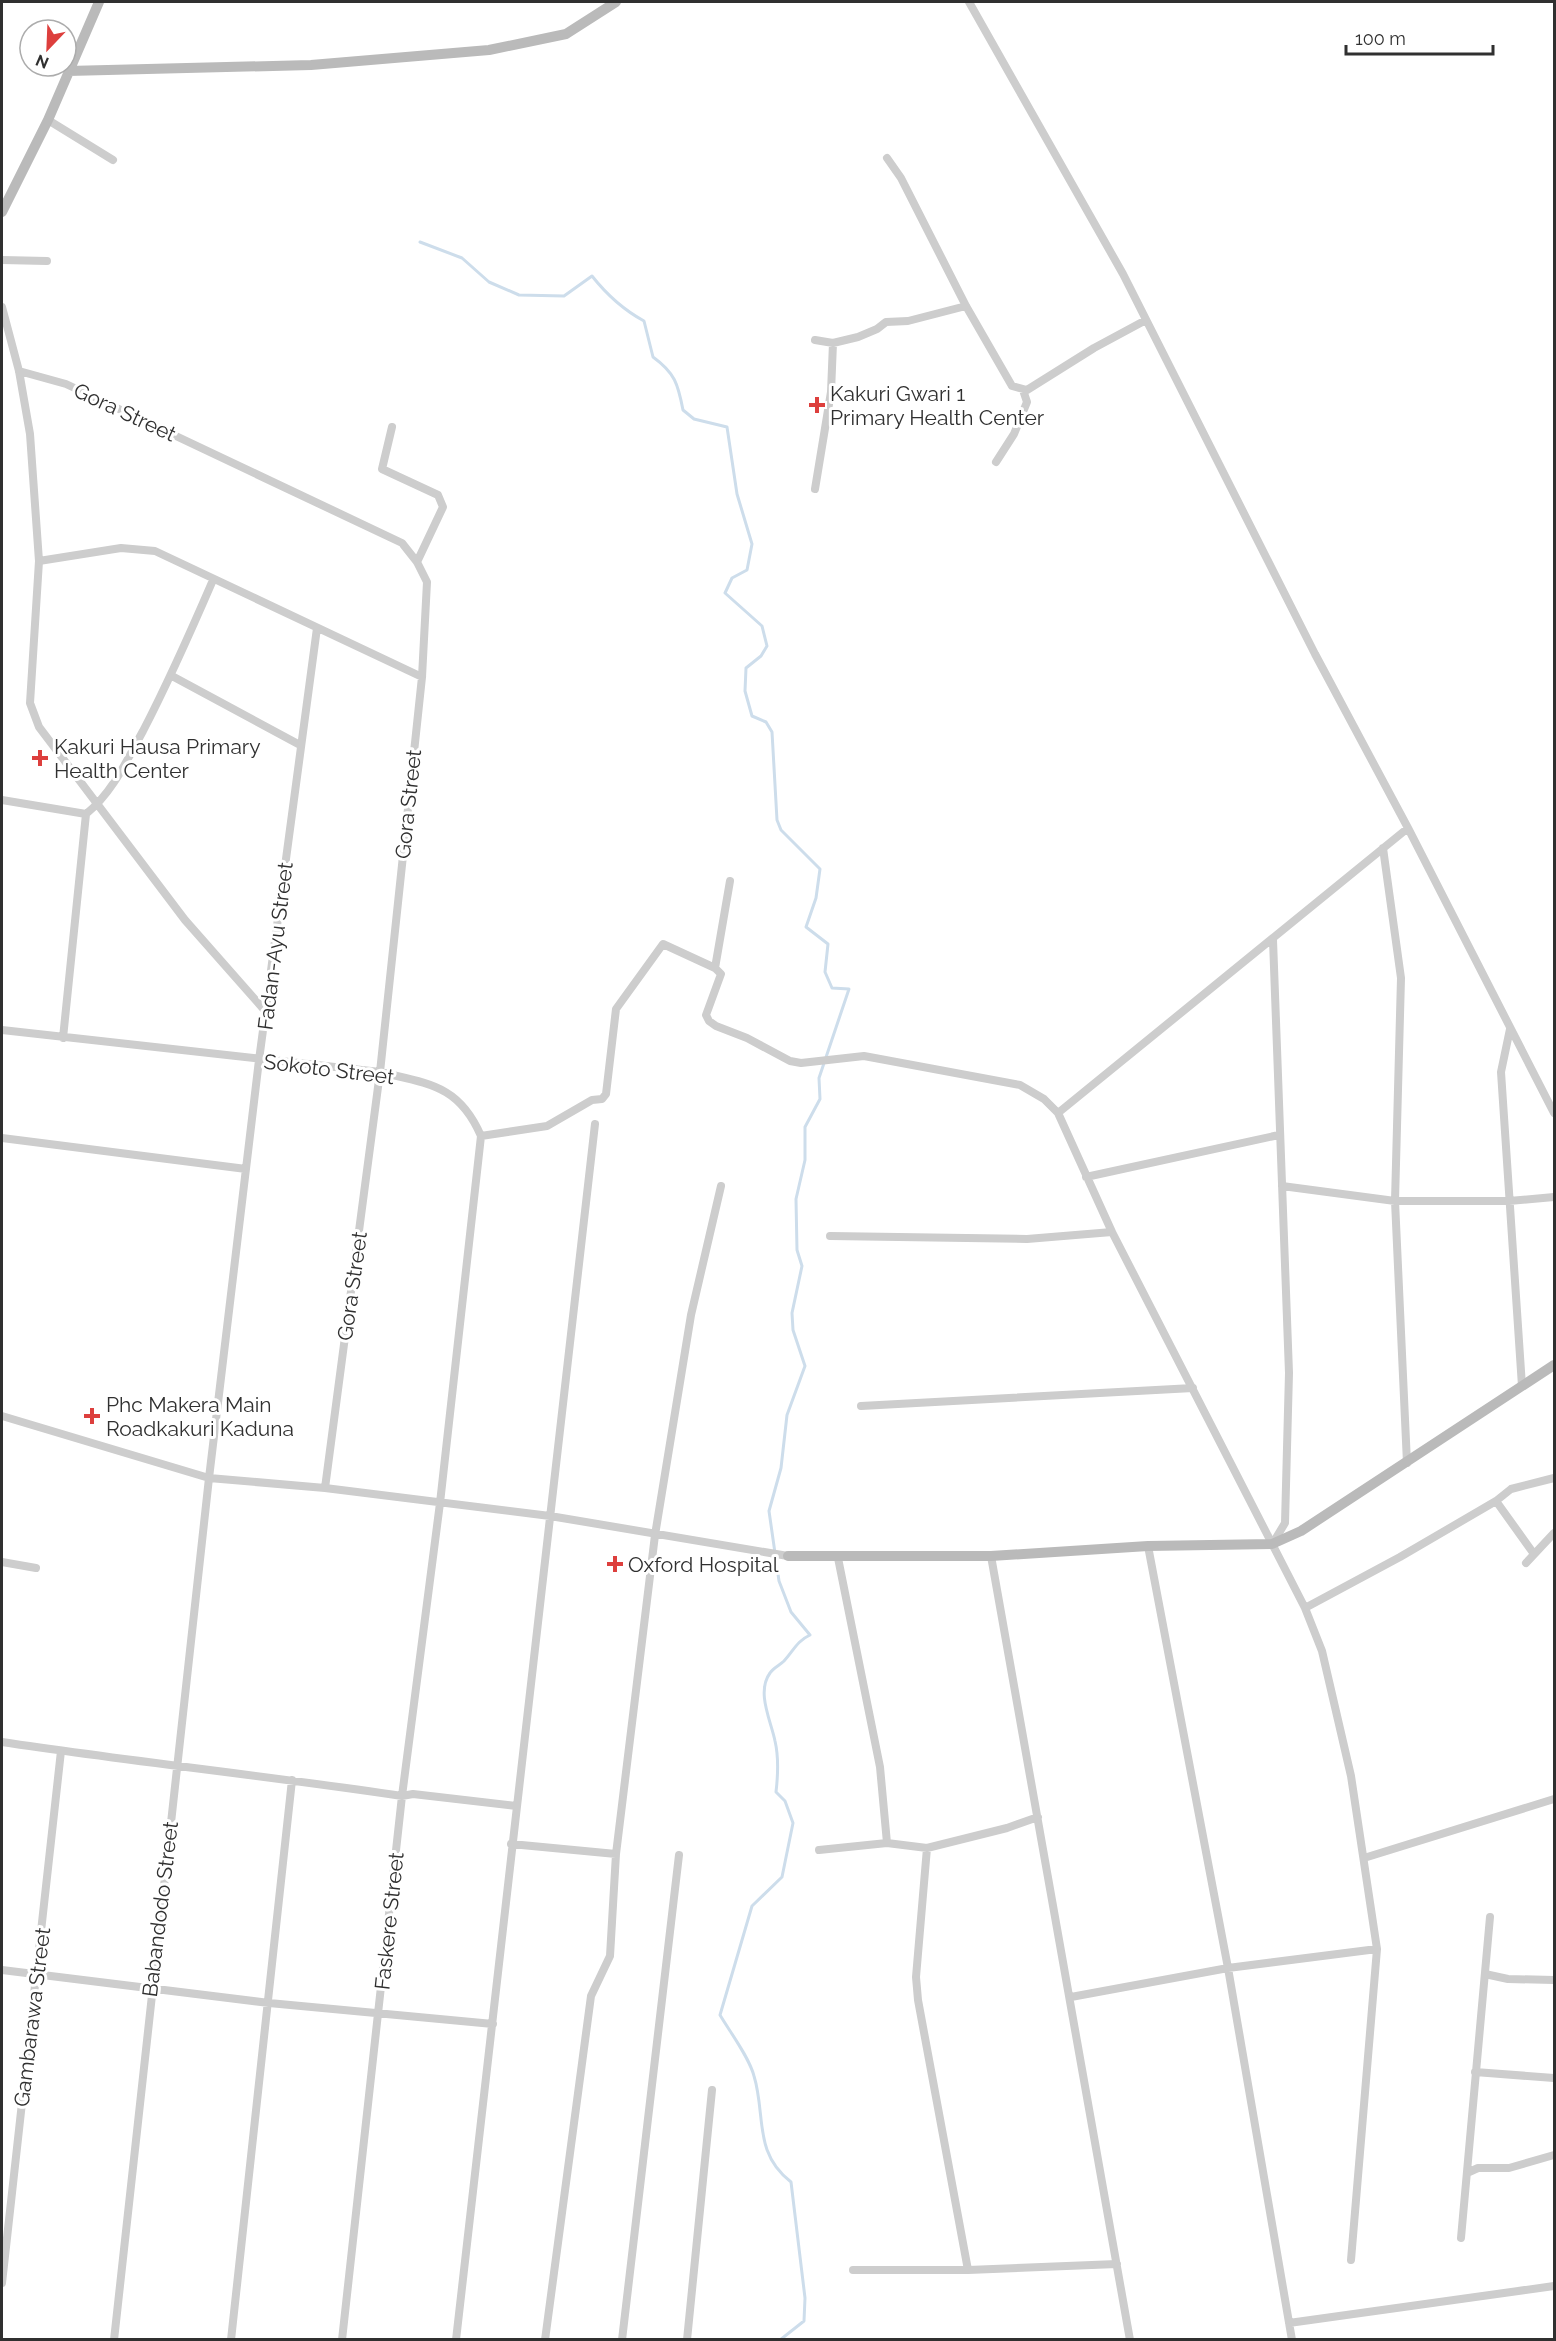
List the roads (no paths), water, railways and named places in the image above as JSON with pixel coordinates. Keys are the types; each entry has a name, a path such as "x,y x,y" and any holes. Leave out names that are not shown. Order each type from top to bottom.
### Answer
{"main road":[{"path":"78,49 99,2"},
{"path":"78,71 311,65 489,50 566,33 616,2"},
{"path":"2,212 48,120 65,78"},
{"path":"788,1556 838,1558 991,1556 1148,1546 1272,1544 1301,1531 1554,1365"}],"street":[{"path":"969,2 1123,274 1315,654 1408,828 1554,1113"},
{"path":"48,120 113,160"},
{"path":"886,158 901,178 966,306 1012,386 1028,390 1094,348 1146,320"},
{"path":"2,260 47,261"},
{"path":"815,340 833,343 858,338 886,322 908,321 966,306"},
{"path":"2,307 19,371 30,434 39,561 30,703 39,727 185,920 267,1013"},
{"path":"815,489 831,392 833,343"},
{"name":"Gora Street","path":"19,371 66,384 402,543 417,562 427,582 422,677 380,1072 325,1488"},
{"path":"996,462 1014,434 1027,402 1023,390"},
{"path":"392,427 382,469 438,495 443,507 417,562"},
{"path":"39,561 121,548 155,551 422,677"},
{"path":"63,1038 86,814 99,804 121,773 172,676 213,580"},
{"name":"Fadan-Ayu Street","path":"209,1478 259,1060 317,628"},
{"path":"172,676 300,745"},
{"path":"2,800 86,814"},
{"path":"1058,1113 1408,828"},
{"path":"1383,848 1401,978 1395,1202 1407,1463"},
{"path":"715,968 730,881"},
{"path":"1272,1544 1285,1523 1289,1373 1273,940"},
{"path":"440,1503 481,1136 547,1126 592,1100 602,1099 606,1094 616,1009 663,944 715,968 721,974 706,1014 709,1021 790,1061 819,1062 864,1056 1020,1084 1044,1100 1058,1113 1112,1232 1305,1608 1322,1651 1351,1776 1377,1949 1351,2260"},
{"name":"Sokoto Street","path":"2,1029 63,1038 380,1072 439,1087 471,1113 481,1136"},
{"path":"1510,1029 1501,1072 1522,1386"},
{"path":"456,2340 595,1124"},
{"path":"1086,1177 1280,1135"},
{"path":"2,1138 246,1169"},
{"path":"545,2340 591,1996 610,1956 616,1854 655,1535 691,1316 721,1186"},
{"path":"1282,1186 1395,1202 1509,1201 1554,1197"},
{"path":"830,1236 1027,1239 1112,1232"},
{"path":"861,1406 1193,1388"},
{"path":"2,1416 209,1478 325,1488 550,1516 788,1556"},
{"name":"Babandodo Street","path":"114,2340 209,1478"},
{"path":"1305,1608 1496,1501 1511,1489 1554,1478"},
{"path":"1496,1501 1534,1554"},
{"name":"Faskere Street","path":"342,2340 402,1796 440,1503"},
{"path":"1526,1563 1554,1533"},
{"path":"1148,1546 1228,1968 1292,2340"},
{"path":"991,1556 1130,2340"},
{"path":"838,1558 880,1767 887,1843"},
{"path":"2,1562 36,1568"},
{"path":"2,1742 176,1768 292,1780 402,1796 413,1794 516,1806"},
{"name":"Gambarawa Street","path":"2,2283 5,2211 37,1977 61,1751"},
{"path":"231,2340 292,1780"},
{"path":"1364,1858 1554,1799"},
{"path":"819,1850 887,1843 927,1848 1007,1828 1038,1817"},
{"path":"511,1844 616,1854"},
{"path":"927,1848 916,1977 918,2000 968,2270"},
{"path":"622,2340 679,1855"},
{"path":"1461,2238 1490,1917"},
{"path":"1071,1997 1228,1968 1377,1949"},
{"path":"2,1970 37,1977 269,2003 493,2024"},
{"path":"1485,1974 1508,1979 1554,1980"},
{"path":"1475,2072 1554,2078"},
{"path":"687,2340 712,2090"},
{"path":"1467,2173 1478,2168 1509,2168 1554,2156"},
{"path":"853,2270 968,2270 1117,2264"},
{"path":"1289,2323 1554,2286"}],"waterway":[{"path":"420,242 462,258 489,282 519,295 564,296 592,276 615,301 644,321 653,357 671,374 683,410 694,419 727,427 737,494 752,544 747,570 732,578 725,593 762,626 767,646 761,656 746,668 745,691 752,716 766,722 772,732 777,820 781,830 820,869 816,898 806,927 828,944 825,972 832,988 849,989 819,1078 820,1099 805,1127 805,1160 796,1199 797,1250 802,1266 792,1313 793,1330 805,1366 787,1415 781,1468 769,1511 779,1581 791,1612 810,1635 771,1671 764,1689 777,1754 776,1792 785,1801 793,1823 782,1877 752,1906 720,2015 752,2069 763,2133 771,2159 779,2171 791,2182 805,2298 804,2321 780,2340"}],"place":[{"name":"Kakuri Gwari 1 Primary Health Center","path":"817,405"},
{"name":"Kakuri Hausa Primary Health Center","path":"40,758"},
{"name":"Phc Makera Main Roadkakuri Kaduna","path":"92,1416"},
{"name":"Oxford Hospital","path":"615,1564"}]}
